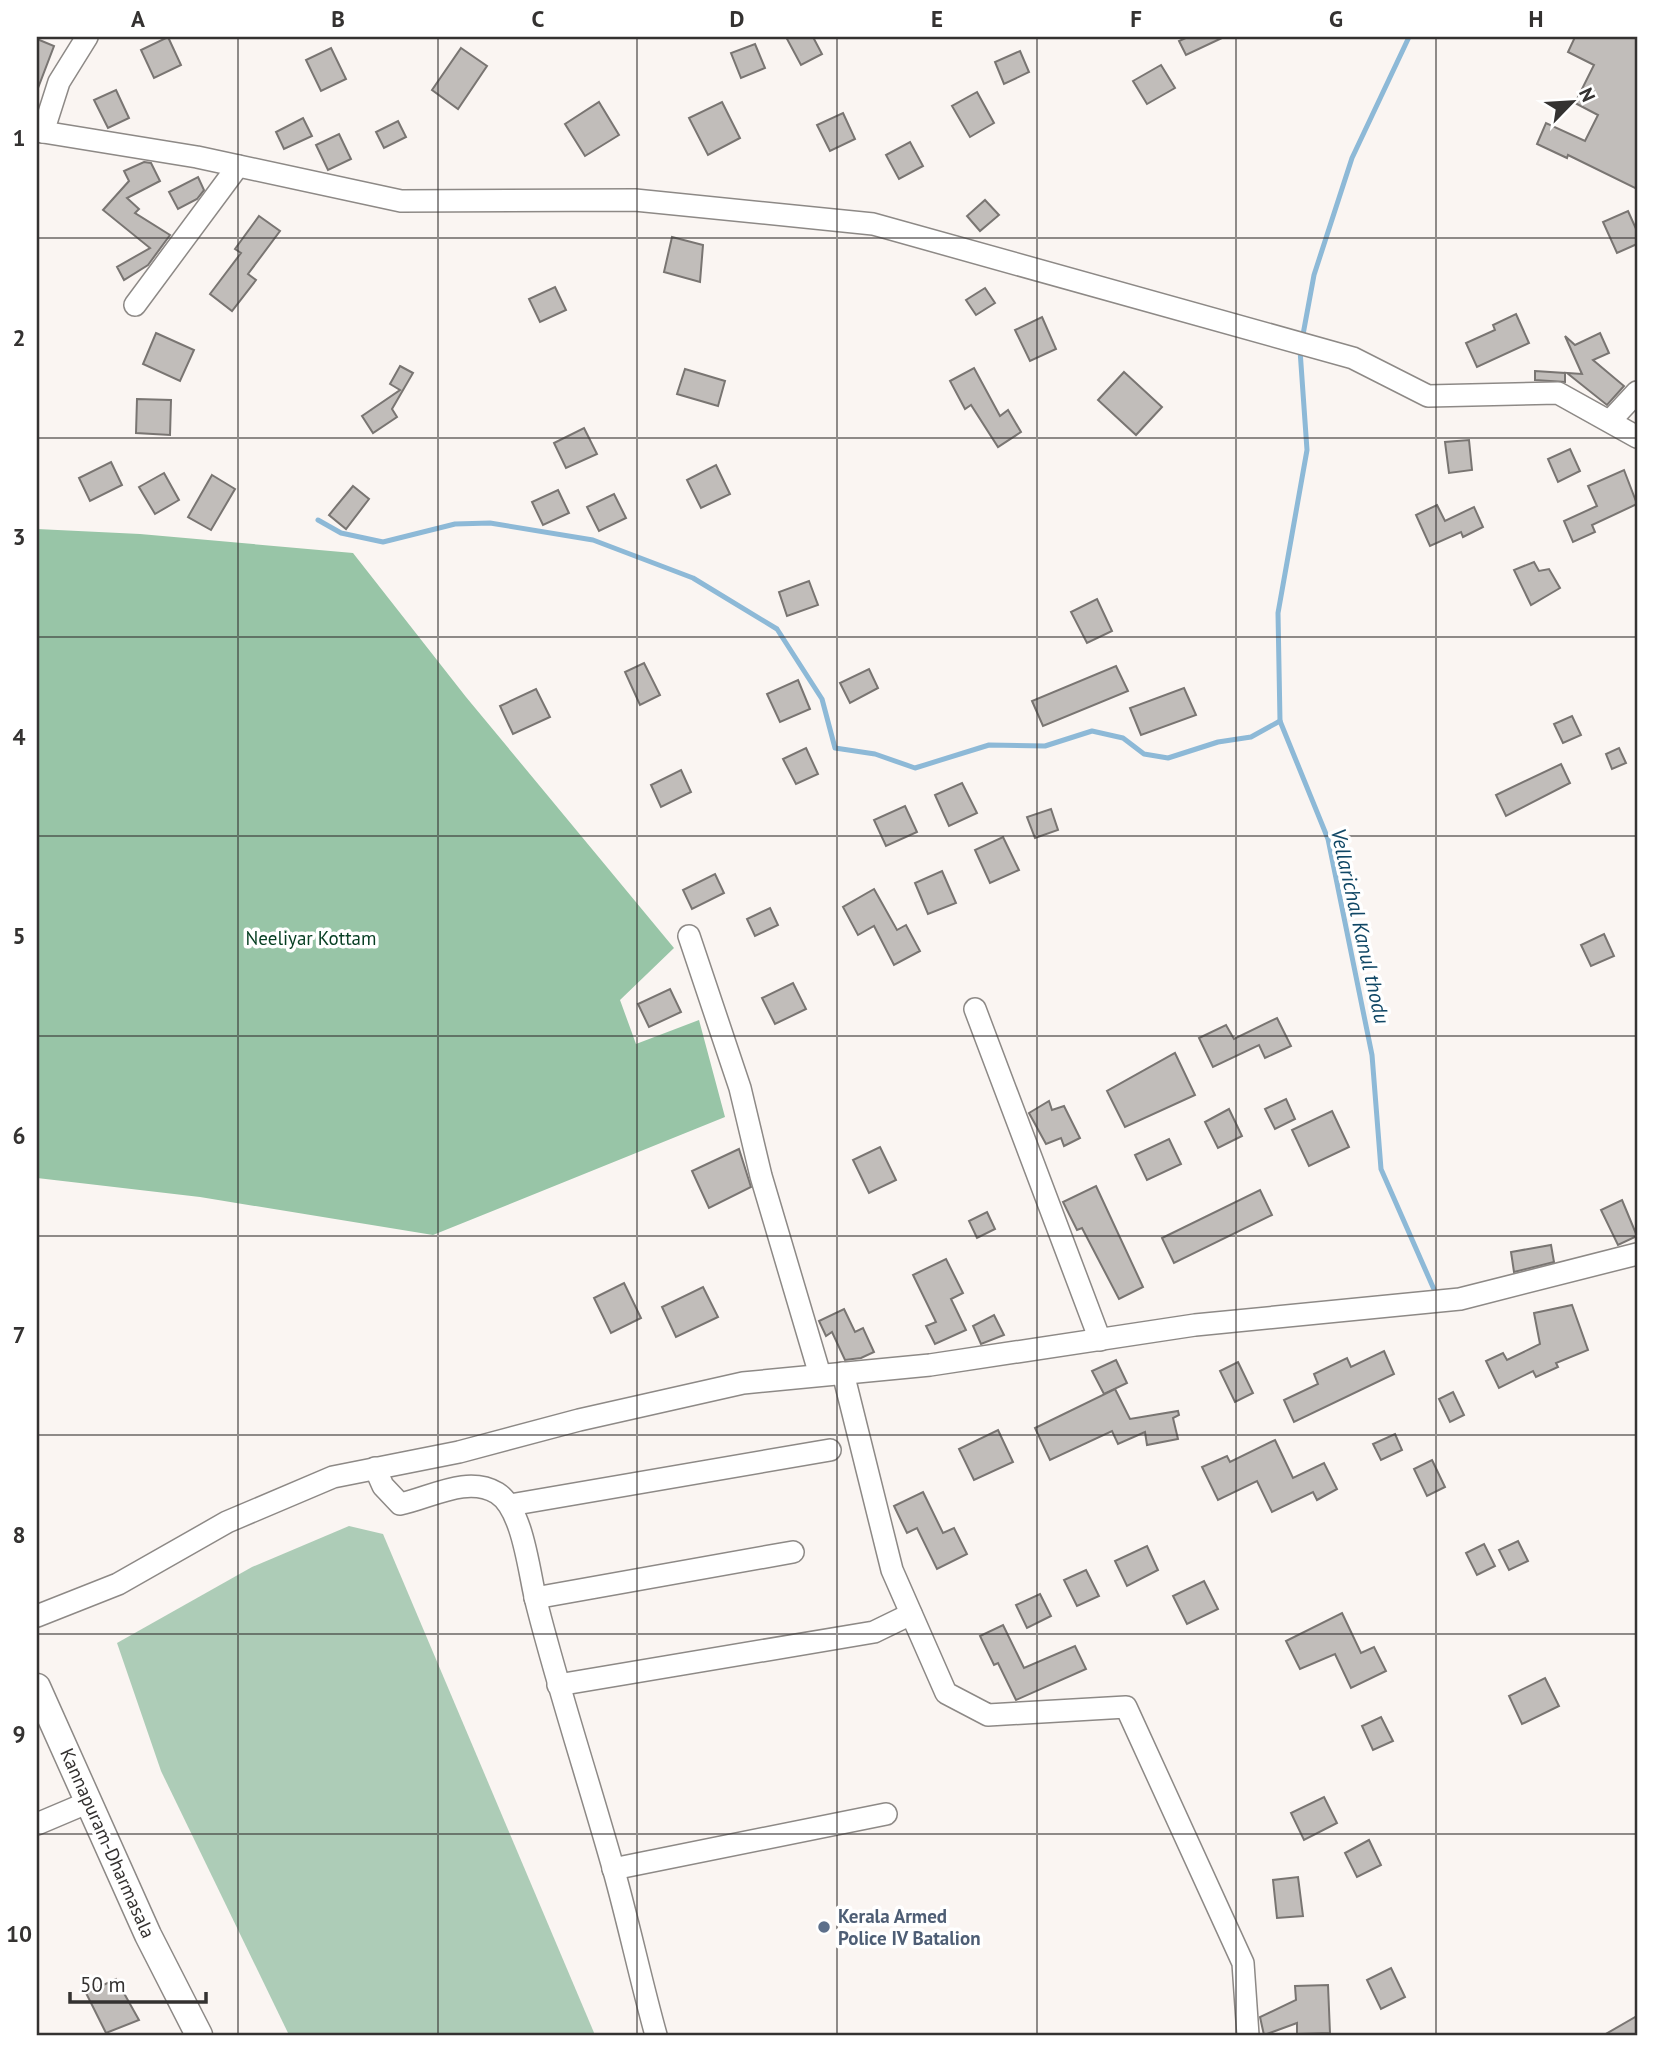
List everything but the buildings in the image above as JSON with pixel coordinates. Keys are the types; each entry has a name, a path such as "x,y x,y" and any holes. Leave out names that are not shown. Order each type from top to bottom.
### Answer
{"main road":[{"name":"Kannapuram-Dharmasala","path":"37,1687 148,1935 199,2035"}],"street":[{"path":"87,37 59,82 40,132 238,166 401,201 635,200 873,224 1353,358 1427,396 1558,393 1637,437"},
{"path":"135,304 238,166"},
{"path":"1611,421 1637,392"},
{"path":"689,936 740,1088 761,1176 820,1375"},
{"path":"975,1009 1100,1340"},
{"path":"37,1616 118,1584 227,1522 333,1477 459,1452 579,1420 743,1383 930,1365 1195,1325 1460,1299 1637,1254"},
{"path":"843,1373 892,1570 946,1693 988,1715 1126,1707 1242,1963 1248,2035"},
{"path":"510,1505 830,1451"},
{"path":"375,1468 383,1486 400,1504 425,1499 455,1487 473,1486 496,1492 510,1505 520,1530 558,1685 613,1869 656,2035"},
{"path":"535,1598 793,1552"},
{"path":"558,1685 874,1632 911,1614"},
{"path":"37,1824 89,1802"},
{"path":"613,1869 886,1814"}],"green space":[{"name":"Neeliyar Kottam","path":"37,529 140,534 353,553 466,697 674,948 620,1000 636,1044 699,1020 725,1117 433,1235 200,1197 37,1178"},
{"path":"349,1526 383,1534 595,2035 289,2035 161,1771 117,1643 252,1567"}],"waterway":[{"name":"Vellarichal Kanul thodu","path":"1302,340 1314,275 1352,158 1409,37"},
{"name":"Vellarichal Kanul thodu","path":"1300,350 1307,450 1278,613 1280,721 1328,839 1372,1055 1381,1169 1436,1294"},
{"path":"318,520 341,533 383,542 455,524 490,523 593,540 693,578 777,629 822,699 835,748 875,754 915,768 989,745 1045,746 1092,731 1123,738 1144,754 1168,758 1218,742 1251,737 1280,721"}],"place":[{"name":"Kerala Armed Police IV Batalion","path":"824,1927"}]}
